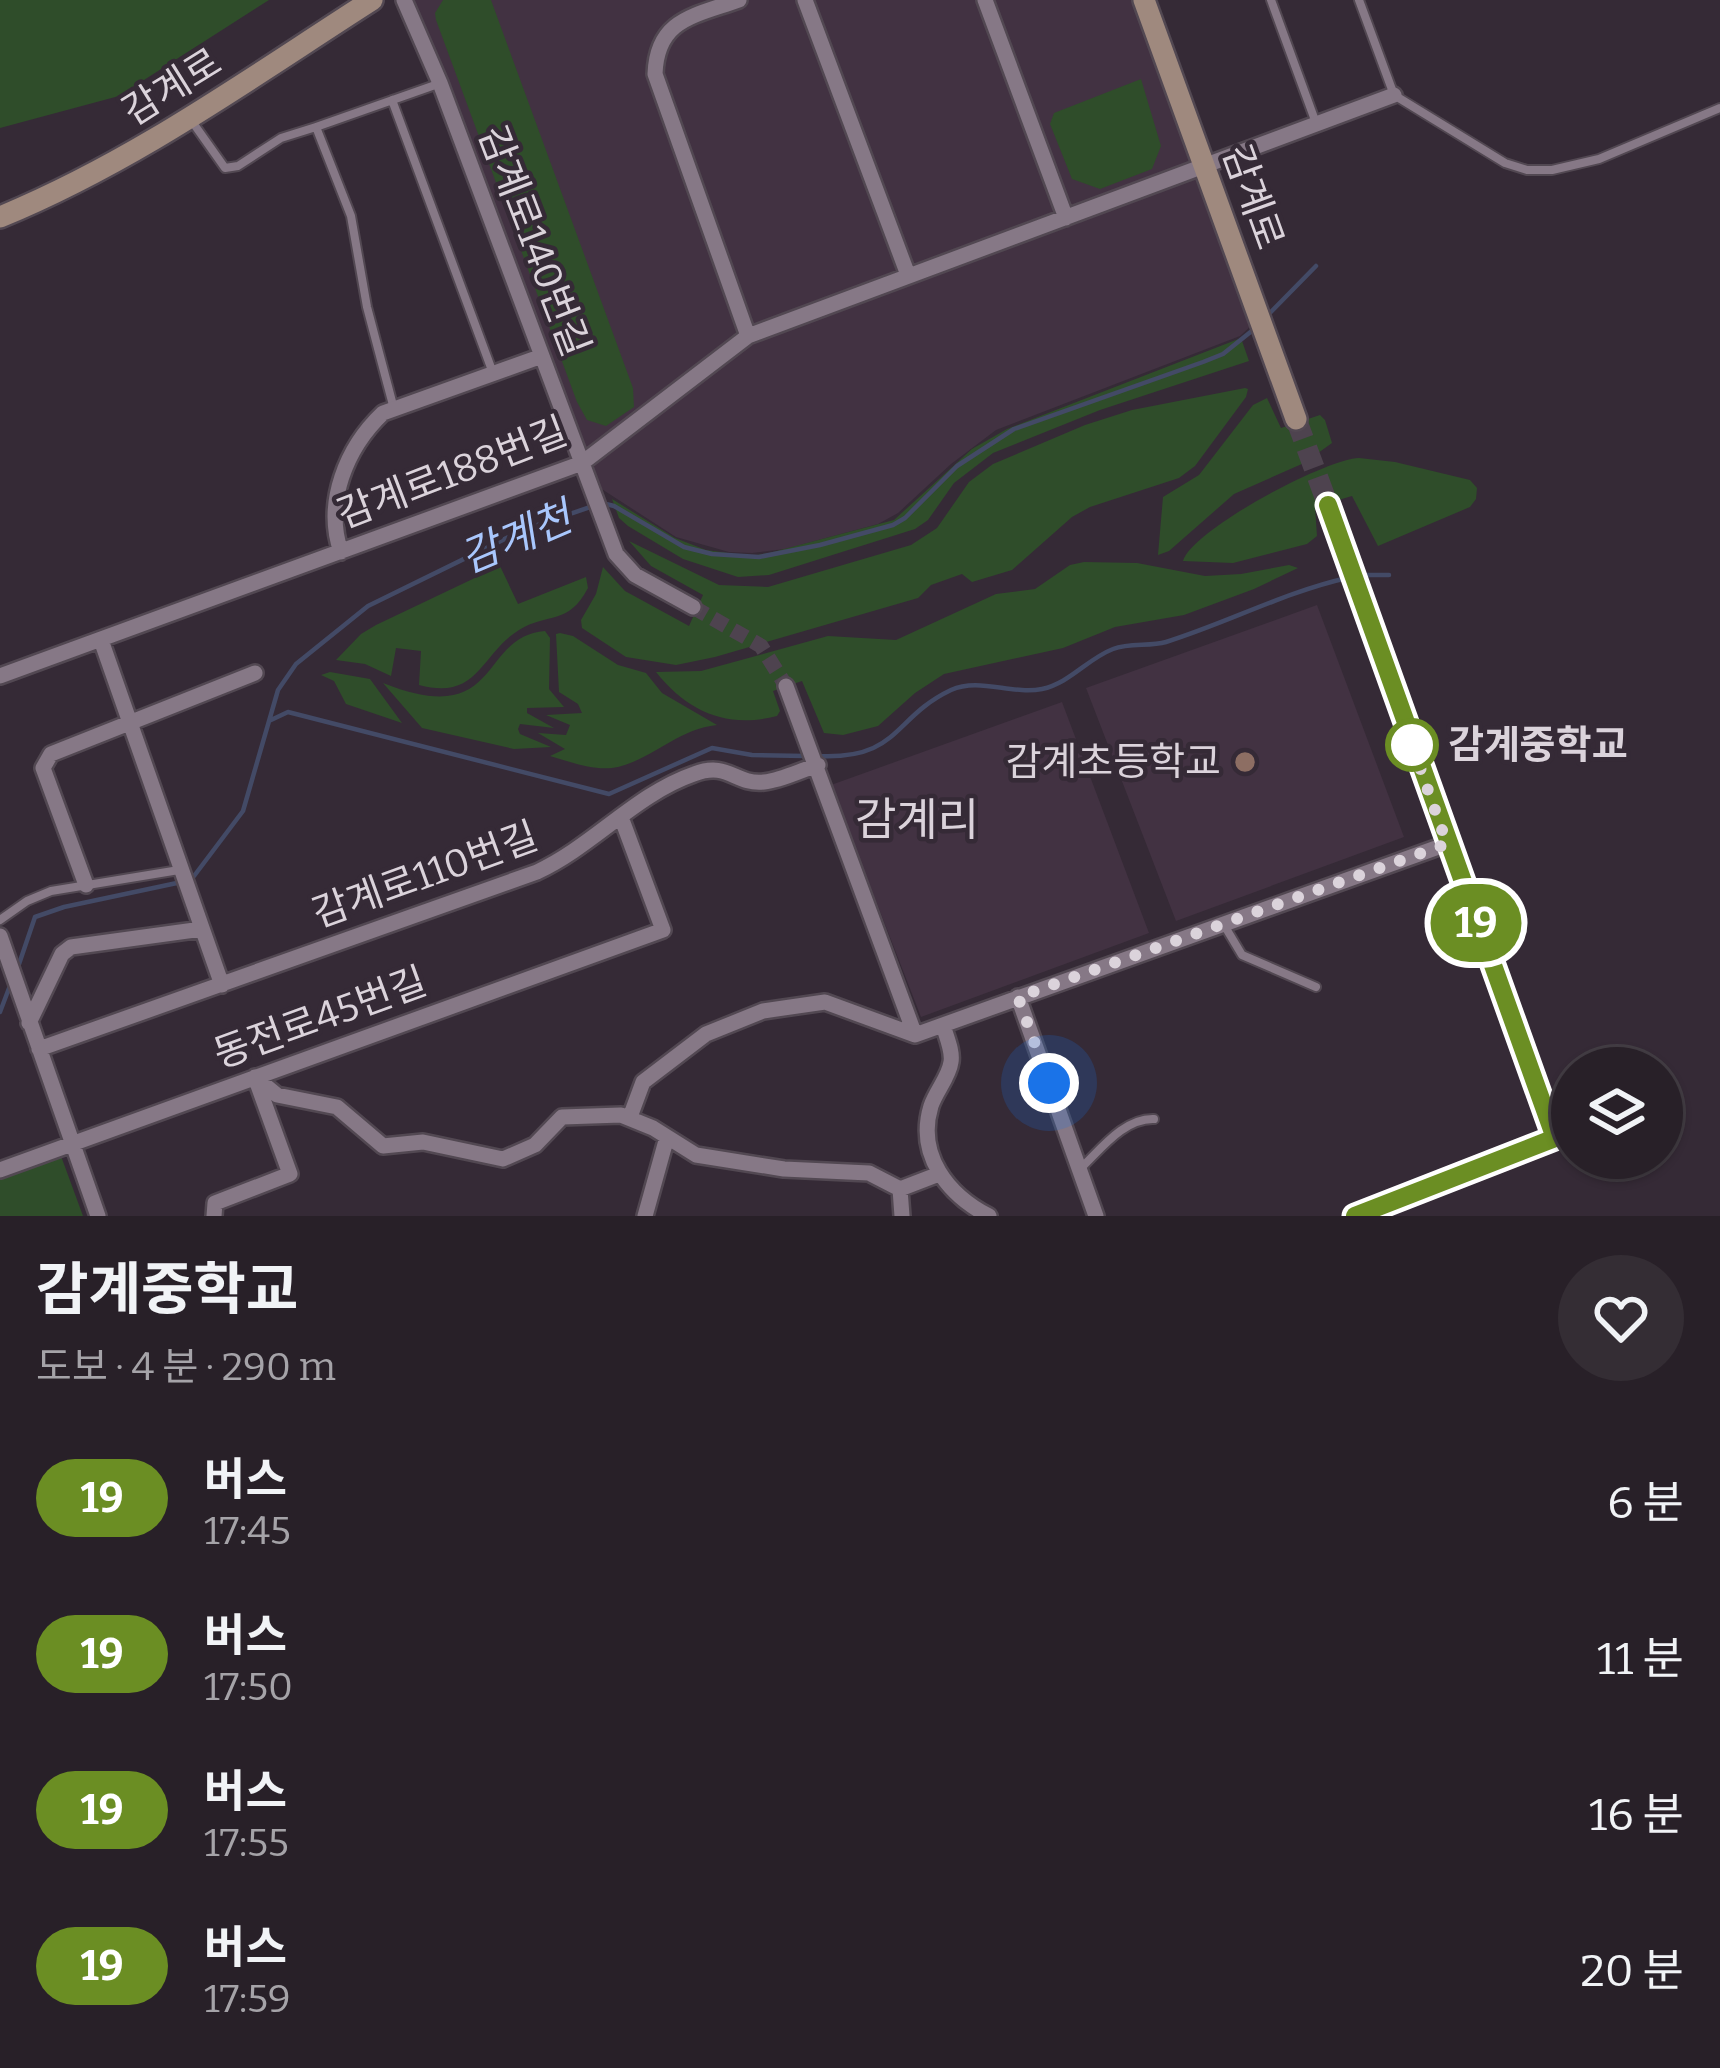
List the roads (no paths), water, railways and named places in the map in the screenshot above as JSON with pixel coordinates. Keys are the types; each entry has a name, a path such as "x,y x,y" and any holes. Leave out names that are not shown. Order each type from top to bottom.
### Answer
{"main road":[{"name":"감계로","path":"0,218 117,163 191,120 372,0"},
{"name":"감계로","path":"1144,0 1296,419"},
{"path":"1328,505 1555,1138 1355,1216"}],"street":[{"name":"감계로140번길","path":"404,0 440,83 612,543 635,575 693,608"},
{"path":"739,0 666,32 655,55 655,74 748,336"},
{"path":"806,0 908,275"},
{"path":"986,0 1066,218"},
{"name":"감계로188번길","path":"0,676 582,464 748,336 1394,95"},
{"path":"341,552 333,528 338,484 370,425 383,413 542,356"},
{"path":"101,640 222,985"},
{"path":"86,885 44,760 255,673"},
{"path":"786,686 915,1035"},
{"name":"감계로110번길","path":"39,1049 537,872 687,776 720,768 766,782 818,765"},
{"name":"동전로45번길","path":"0,1170 663,930 621,817"},
{"path":"629,1117 643,1082 706,1034 763,1011 825,1002 915,1035 1447,844"},
{"path":"26,1016 62,954 71,947 202,929"},
{"path":"0,936 3,958 98,1216"},
{"path":"1018,997 1096,1216"},
{"path":"943,1025 952,1058 928,1122 931,1149 940,1174 964,1203 988,1216"},
{"path":"255,1077 277,1095 337,1107 383,1145 423,1142 488,1158 519,1155 562,1117 629,1117 695,1155 784,1168 869,1173 900,1189 940,1174"},
{"path":"214,1216 215,1203 290,1174 255,1077"},
{"path":"645,1216 667,1137"},
{"path":"900,1189 902,1216"}],"lane":[{"path":"1271,0 1316,124"},
{"path":"1359,0 1394,95 1505,164 1552,170 1599,159 1720,108"},
{"path":"191,120 225,168 238,166 281,138 440,83"},
{"path":"392,100 494,374"},
{"path":"316,128 351,216 367,307 394,410"},
{"path":"0,920 39,895 179,871"},
{"path":"1224,924 1242,956 1316,987"},
{"path":"1080,1169 1126,1126 1154,1119"}],"waterway":[{"name":"감계천","path":"1265,318 1316,266"},
{"name":"감계천","path":"18,967 35,917 191,880 243,811 278,690 296,664 368,606 523,530 602,503 684,547 712,554 759,557 893,525 957,466 1014,429 1223,354 1253,330"},
{"path":"1359,575 1389,575"},
{"path":"817,756 844,755 880,744 932,701 962,686 1042,689 1113,649 1166,642 1347,578"},
{"path":"271,720 288,712 609,794 712,748 805,756"},
{"name":"감계천","path":"0,1012 11,983"}],"tunnel":[{"path":"1296,419 1328,505"},
{"path":"693,607 761,646 786,686"}],"place":[{"name":"감계중학교","path":"1412,745"},
{"name":"감계초등학교","path":"1245,762"}],"district":[{"name":"감계리","path":"917,820"}]}
